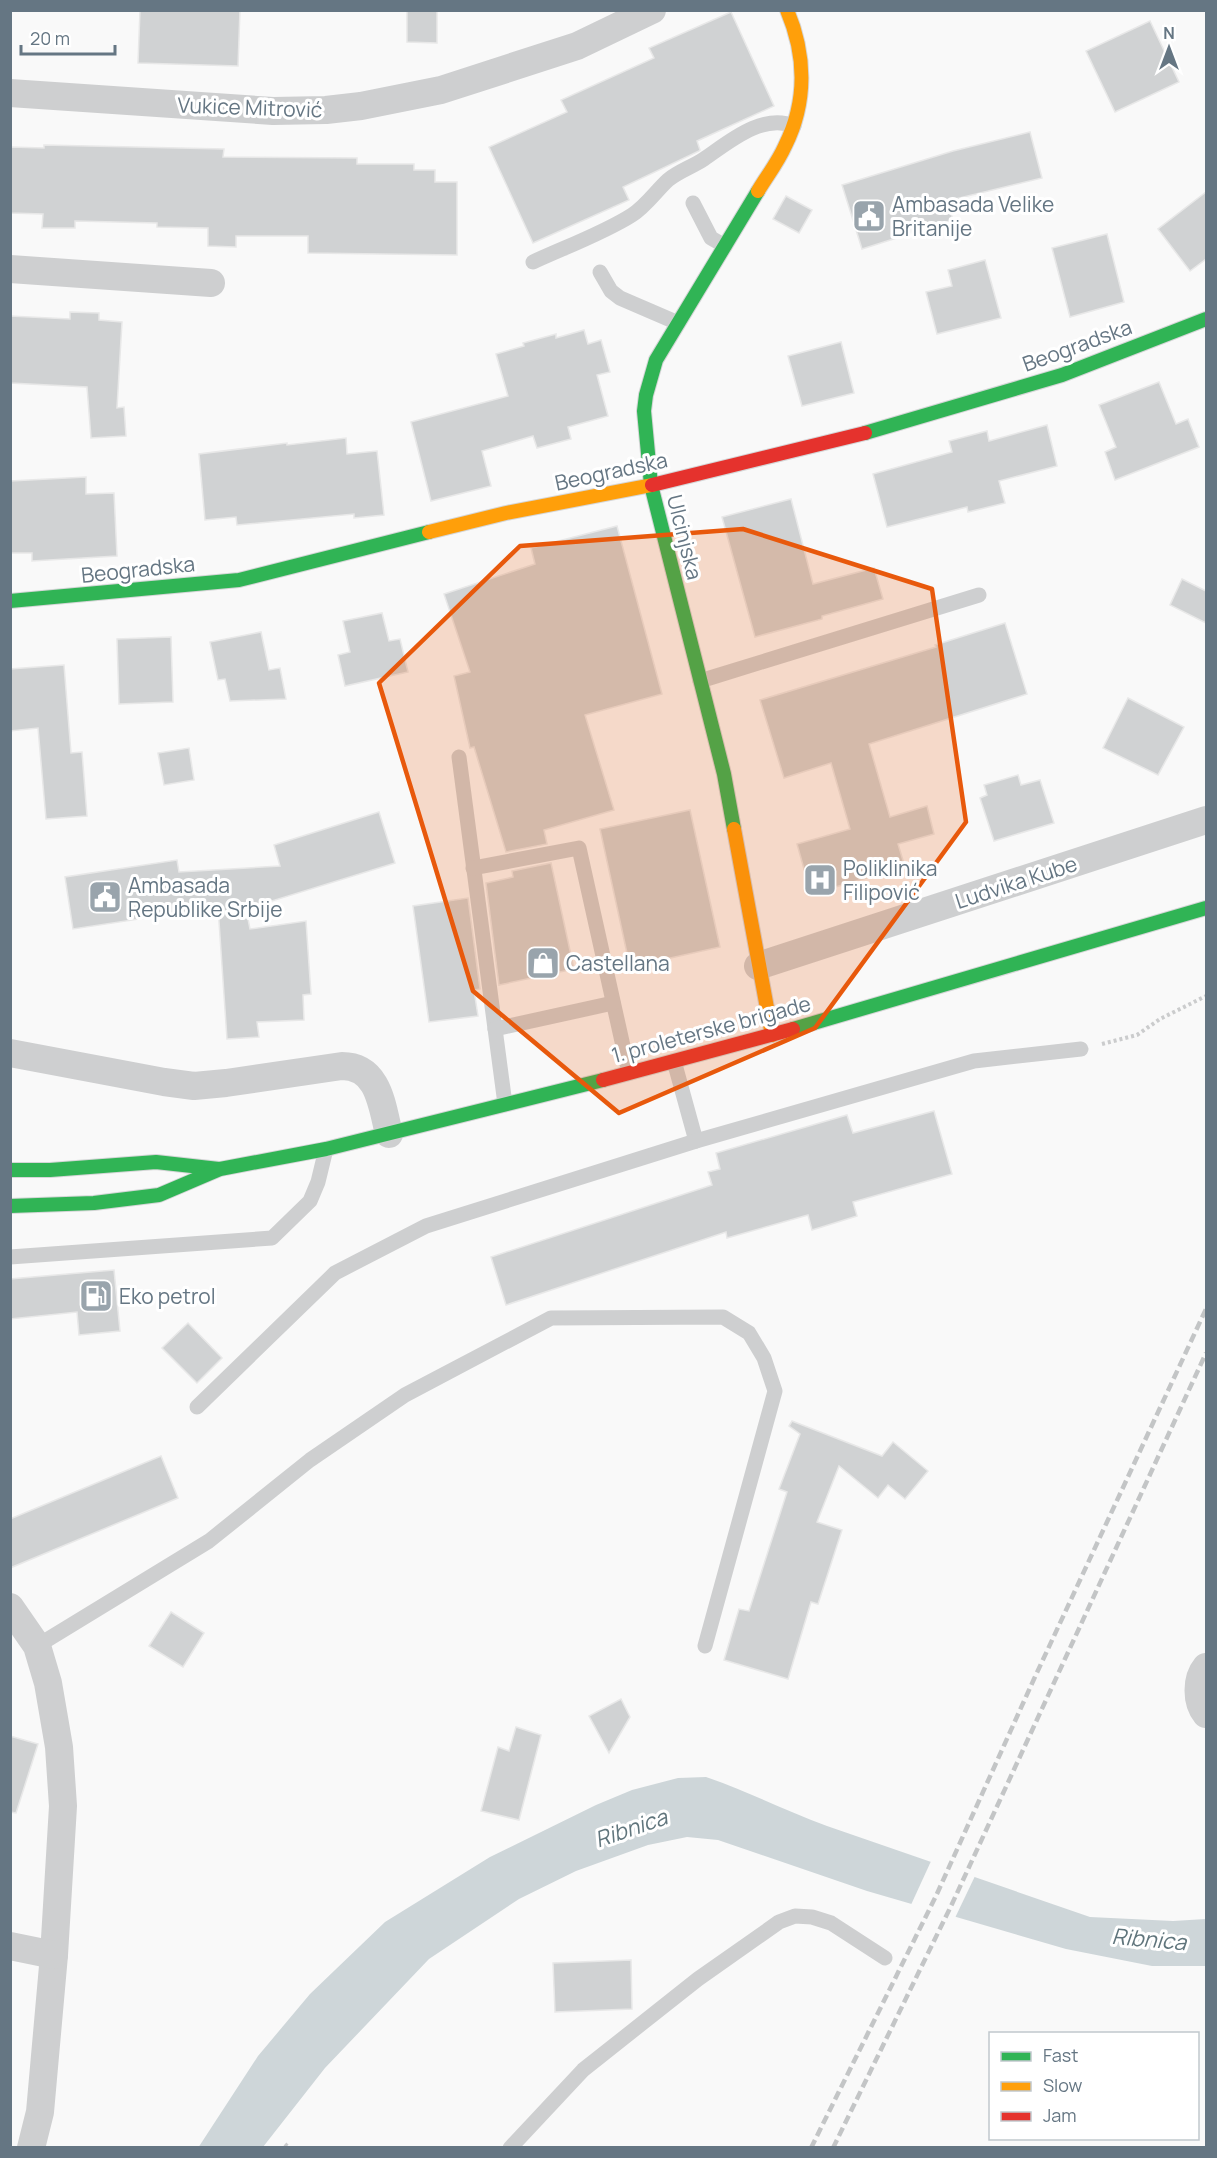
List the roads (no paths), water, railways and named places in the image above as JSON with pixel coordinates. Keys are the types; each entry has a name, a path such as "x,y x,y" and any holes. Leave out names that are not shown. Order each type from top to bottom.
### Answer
{"street":[{"name":"Vukice Mitrović","path":"10,93 273,111 349,108 441,90 485,76 577,46 652,10"},
{"name":"Ulcinjska","path":"772,1035 724,774 651,485 644,425 646,395 656,360 785,147 794,126 801,104 804,80 795,26 787,10"},
{"path":"10,269 211,283"},
{"name":"Beogradska","path":"10,601 239,580 506,513 651,485 896,425 1062,375 1206,319"},
{"name":"Ludvika Kube","path":"758,966 1206,820"},
{"name":"1. proleterske brigade","path":"220,1169 326,1149 629,1073 772,1035 1206,908"},
{"path":"10,1053 194,1086 342,1066 357,1067 376,1087 389,1134"},
{"path":"10,1170 50,1170 156,1162 220,1169"},
{"path":"10,1206 94,1203 159,1195 220,1169"},
{"path":"10,1607 37,1646 48,1683 59,1747 63,1806 54,1955 40,2112 31,2148"},
{"path":"1206,1667 1198,1691 1202,1710 1206,1714"},
{"path":"10,1946 54,1955"}],"lane":[{"path":"533,262 635,213 679,172 702,160 741,133 771,123 788,123 794,126"},
{"path":"693,203 711,238 725,246"},
{"path":"600,272 611,291 620,298 678,323"},
{"path":"700,681 979,595"},
{"path":"459,757 505,1104"},
{"path":"473,868 579,849 629,1073"},
{"path":"495,1029 613,1003"},
{"path":"197,1407 335,1273 426,1226 696,1141 974,1061 1081,1049"},
{"path":"674,1061 696,1141"},
{"path":"10,1257 272,1238 310,1201 318,1182 326,1149"},
{"path":"37,1646 209,1541 310,1460 405,1395 551,1318 723,1317 749,1333 764,1358 775,1391 705,1646"},
{"path":"510,2148 583,2070 698,1979 779,1922 795,1916 812,1917 831,1923 885,1958"}],"water":[{"name":"Ribnica","path":"706,1777 827,1826 1090,1917 1173,1921 1206,1919 1206,1966 1152,1966 1066,1949 867,1891 718,1840 687,1837 648,1845 576,1871 519,1899 429,1959 325,2068 263,2147 198,2148 258,2056 310,1994 385,1922 490,1857 596,1805 632,1790 678,1778"}],"railway":[{"path":"811,2148 936,1896 1206,1309"},
{"path":"833,2148 952,1904 1206,1353"}],"place":[{"name":"Ambasada Velike Britanije","path":"869,216"},
{"name":"Poliklinika Filipović","path":"820,880"},
{"name":"Ambasada Republike Srbije","path":"105,897"},
{"name":"Castellana","path":"543,963"},
{"name":"Eko petrol","path":"96,1296"}]}
